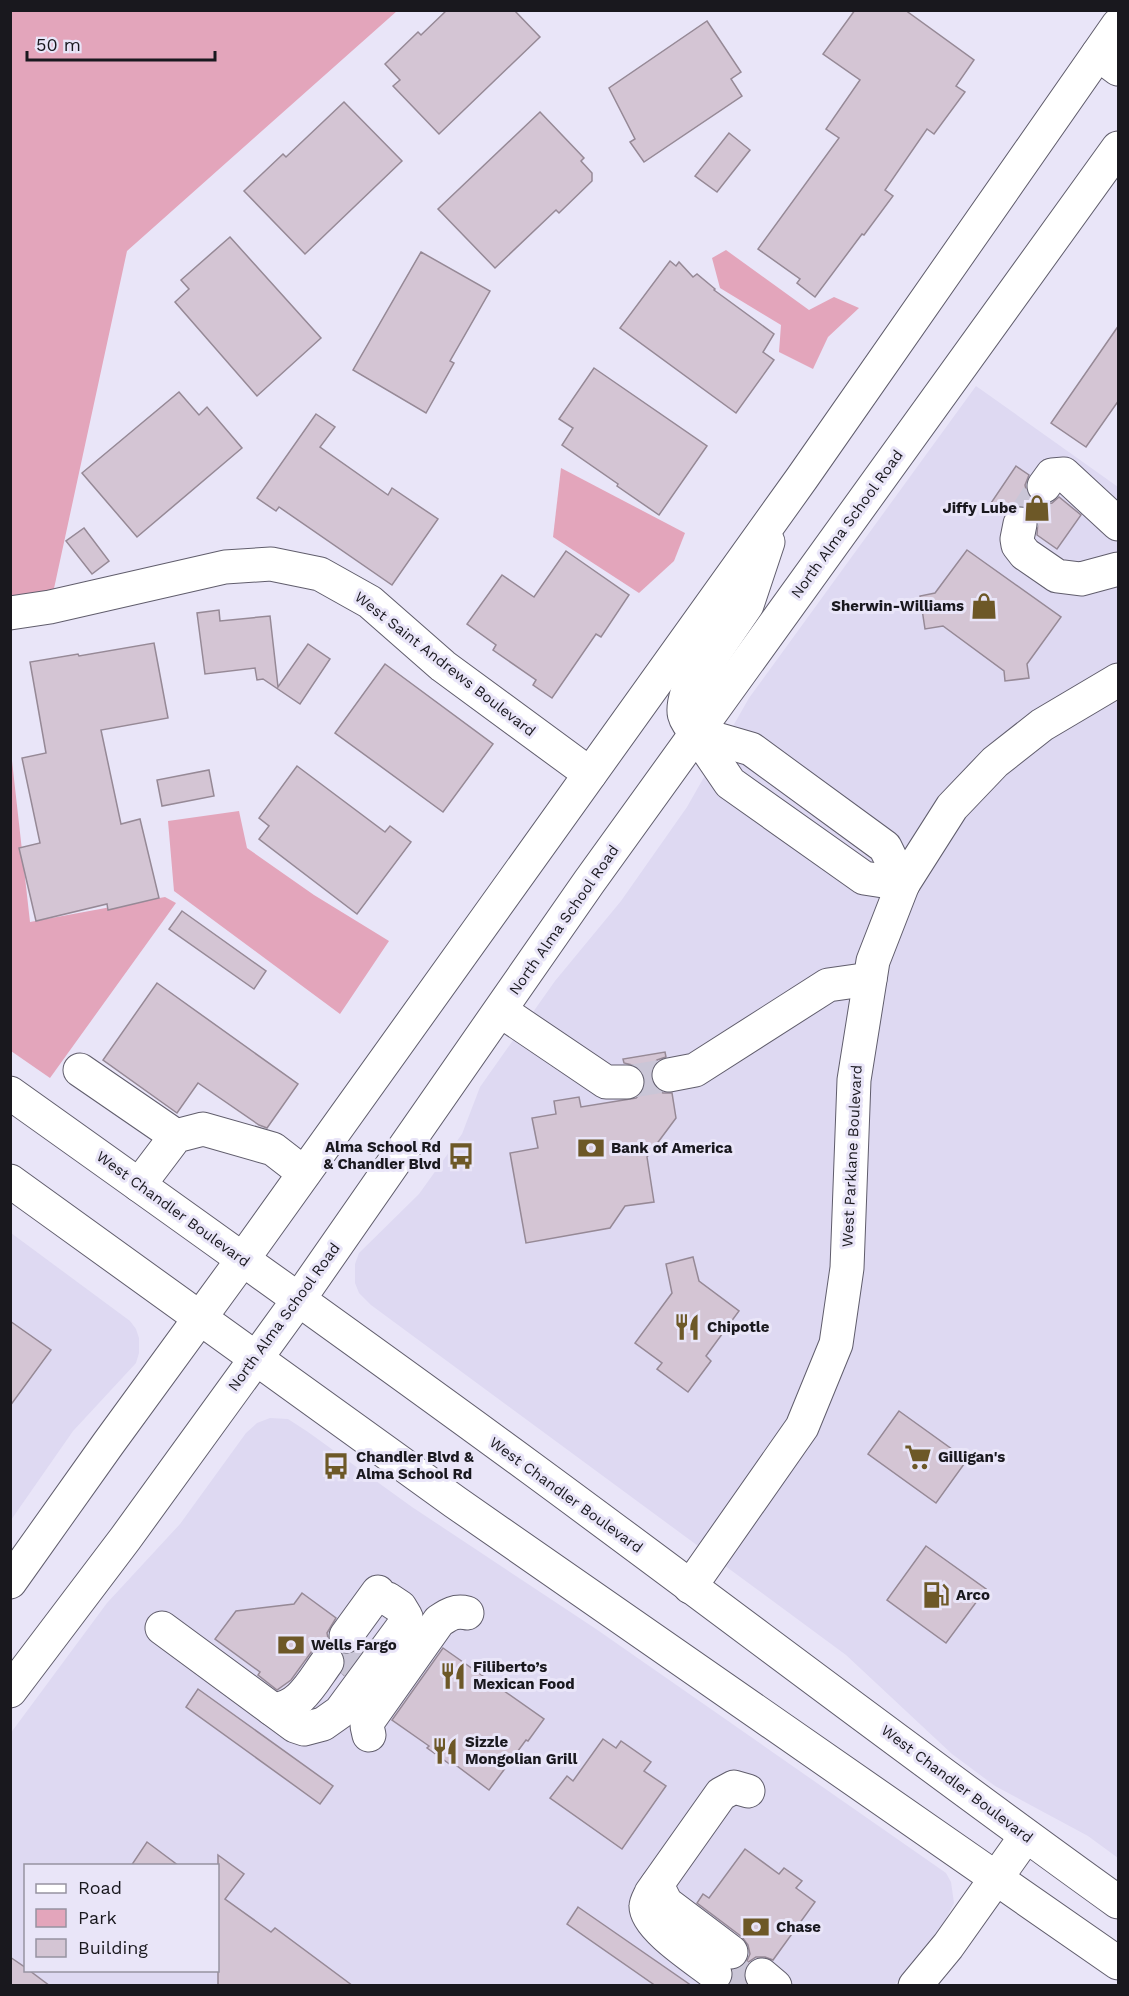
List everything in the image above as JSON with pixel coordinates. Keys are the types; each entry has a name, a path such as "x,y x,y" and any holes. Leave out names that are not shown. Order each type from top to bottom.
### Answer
{"main road":[{"path":"10,1582 779,509 1108,61 1119,25"},
{"name":"North Alma School Road","path":"10,1691 125,1539 299,1299 583,891 1119,148"},
{"path":"1044,486 1052,475 1064,474 1119,524"},
{"path":"779,509 747,605 687,693 683,705 684,717 730,783 864,878 903,884"},
{"path":"1020,524 1018,545 1025,554 1057,576 1081,579 1119,569"},
{"name":"West Saint Andrews Boulevard","path":"10,613 50,607 225,567 271,564 320,574 370,602 442,666 590,774"},
{"name":"West Parklane Boulevard","path":"690,1587 802,1427 836,1344 847,1268 854,1080 873,961 903,884 952,807 995,762 1042,725 1119,680"},
{"path":"669,1076 695,1070 828,985 870,979"},
{"path":"501,1011 606,1082 627,1082"},
{"path":"81,1070 176,1136"},
{"name":"West Chandler Boulevard","path":"10,1093 299,1299 1026,1836 1119,1902"},
{"path":"139,1185 176,1136 203,1129 273,1149 304,1173"},
{"path":"10,1181 455,1502 1119,1963"},
{"path":"162,1628 283,1717 304,1729 323,1724 340,1712 404,1625 406,1617 400,1607 387,1598 355,1642"},
{"path":"369,1735 369,1720 439,1621 451,1613 460,1611 466,1613"},
{"path":"283,1717 281,1709 297,1702 336,1668"},
{"path":"723,1963 653,1892 721,1794 734,1787 748,1791"},
{"path":"915,1986 948,1946 1026,1836"}],"shaded area":[{"path":"976,386 1118,487 1118,1858 1088,1836 995,1786 952,1754 846,1655 371,1305 359,1293 355,1283 355,1264 359,1253 419,1194 462,1134 480,1087 555,981 621,901 687,807 749,698"},
{"path":"11,1233 130,1321 139,1338 139,1353 136,1363 73,1431 11,1520"},
{"path":"270,1418 288,1419 412,1507 596,1629 946,1873 951,1882 954,1903 935,1940 912,1968 894,1985 11,1985 10,1734 107,1603 180,1524 246,1433 257,1423"}],"green space":[{"path":"10,11 397,11 127,251 50,607 10,607"},
{"path":"726,250 809,310 834,297 859,308 828,337 813,369 779,352 781,325 720,288 712,258"},
{"path":"561,468 685,533 674,561 639,593 553,537"},
{"path":"10,743 30,922 165,897 176,903 50,1078 11,1051"},
{"path":"239,811 247,848 314,895 389,941 340,1014 174,891 168,821"}],"building":[{"path":"447,10 514,10 540,37 439,134 393,86 400,80 385,64 418,32 421,35"},
{"path":"855,10 905,10 974,60 956,86 965,92 934,134 927,129 885,190 893,196 815,297 797,283 800,279 758,249 839,138 826,129 860,80 823,54"},
{"path":"707,21 741,72 731,79 742,96 644,162 630,142 635,139 609,88"},
{"path":"344,102 402,161 305,254 244,191 283,154 286,157"},
{"path":"540,112 584,158 581,161 592,173 592,181 559,213 556,210 495,268 438,209"},
{"path":"729,133 750,150 717,192 695,176"},
{"path":"230,237 321,338 257,396 175,302 189,289 181,280"},
{"path":"421,252 490,291 450,361 454,363 426,413 353,370"},
{"path":"670,261 676,266 679,262 693,277 697,274 714,290 774,334 763,352 774,360 736,413 620,328"},
{"path":"1119,325 1119,400 1086,447 1051,423"},
{"path":"594,368 707,446 659,515 562,445 573,428 559,419"},
{"path":"179,392 199,415 207,407 242,448 137,537 82,473"},
{"path":"316,414 335,427 320,447 388,495 392,488 438,519 392,585 279,507 276,511 257,498"},
{"name":"Jiffy Lube","path":"1016,466 1029,475 1025,485 1027,494 1033,501 1043,505 1052,503 1059,497 1081,515 1057,549 1037,535 1038,519 1032,510 1024,506 1015,506 1005,513 991,503"},
{"path":"84,528 109,561 92,574 66,541"},
{"name":"Sherwin-Williams","path":"967,550 1061,617 1027,664 1029,678 1005,681 1004,671 943,626 925,629 920,596 935,593"},
{"path":"566,551 629,595 601,637 596,634 552,698 533,685 536,680 493,650 496,645 467,624 502,575 534,597"},
{"path":"219,610 220,621 270,616 278,687 308,644 330,659 300,704 263,679 257,680 255,668 205,674 197,613"},
{"path":"154,643 168,718 101,730 121,824 140,819 159,898 108,910 107,904 36,921 19,848 40,843 22,758 46,753 30,662"},
{"path":"385,664 493,744 443,812 335,733"},
{"path":"297,766 385,832 390,826 411,842 357,914 259,839 269,826 259,818"},
{"path":"209,770 214,796 162,806 157,780"},
{"path":"182,911 266,971 254,989 169,929"},
{"path":"157,983 298,1084 267,1128 259,1125 198,1083 177,1113 103,1060"},
{"name":"Bank of America","path":"665,1052 666,1057 657,1060 652,1068 651,1078 655,1088 663,1093 672,1093 676,1118 647,1157 654,1202 625,1206 610,1228 526,1243 510,1153 538,1148 532,1118 556,1114 554,1101 579,1097 581,1107 636,1098 643,1091 646,1083 643,1073 636,1066 624,1063 623,1059"},
{"name":"Chipotle","path":"693,1257 699,1281 739,1311 706,1356 711,1361 688,1392 657,1369 662,1363 635,1343 672,1293 666,1264"},
{"path":"10,1321 51,1350 10,1406"},
{"name":"Gilligan's","path":"899,1411 967,1460 936,1503 868,1454"},
{"name":"Arco","path":"926,1546 986,1589 946,1643 887,1600"},
{"name":"Wells Fargo","path":"302,1593 336,1618 327,1633 329,1643 320,1645 312,1651 291,1680 277,1690 258,1675 260,1672 215,1639 236,1611 294,1604"},
{"path":"361,1647 364,1648 344,1675 342,1673 346,1664 344,1655 353,1653"},
{"path":"443,1648 544,1719 489,1790 453,1763 451,1765 427,1748 429,1746 392,1720"},
{"path":"198,1689 333,1786 320,1804 186,1707"},
{"path":"603,1739 616,1748 621,1741 651,1762 644,1771 666,1786 622,1849 550,1798 567,1776 573,1781"},
{"path":"147,1842 176,1864 132,1864"},
{"name":"Chase","path":"745,1849 779,1874 784,1868 802,1881 796,1888 815,1902 773,1960 756,1957 747,1963 744,1981 747,1986 730,1986 733,1970 739,1969 746,1963 750,1954 748,1945 742,1937 697,1903 703,1894 709,1898"},
{"path":"218,1855 244,1874 225,1899 271,1932 275,1928 353,1986 218,1986"},
{"path":"578,1907 692,1986 656,1986 567,1924"},
{"path":"10,1957 24,1967 24,1972 31,1972 50,1986 10,1986"}],"tunnel":[{"path":"1020,524 1044,486"},
{"path":"627,1082 669,1075"},
{"path":"345,1676 365,1649"},
{"path":"723,1963 751,1986"}],"place":[{"name":"Jiffy Lube","path":"1037,508"},
{"name":"Sherwin-Williams","path":"984,606"},
{"name":"Bank of America","path":"591,1148"},
{"name":"Alma School Rd & Chandler Blvd","path":"461,1156"},
{"name":"Chipotle","path":"687,1327"},
{"name":"Gilligan's","path":"918,1457"},
{"name":"Chandler Blvd & Alma School Rd","path":"336,1466"},
{"name":"Arco","path":"936,1595"},
{"name":"Wells Fargo","path":"291,1645"},
{"name":"Filiberto’s Mexican Food","path":"453,1676"},
{"name":"Sizzle Mongolian Grill","path":"445,1751"},
{"name":"Chase","path":"756,1927"}]}
